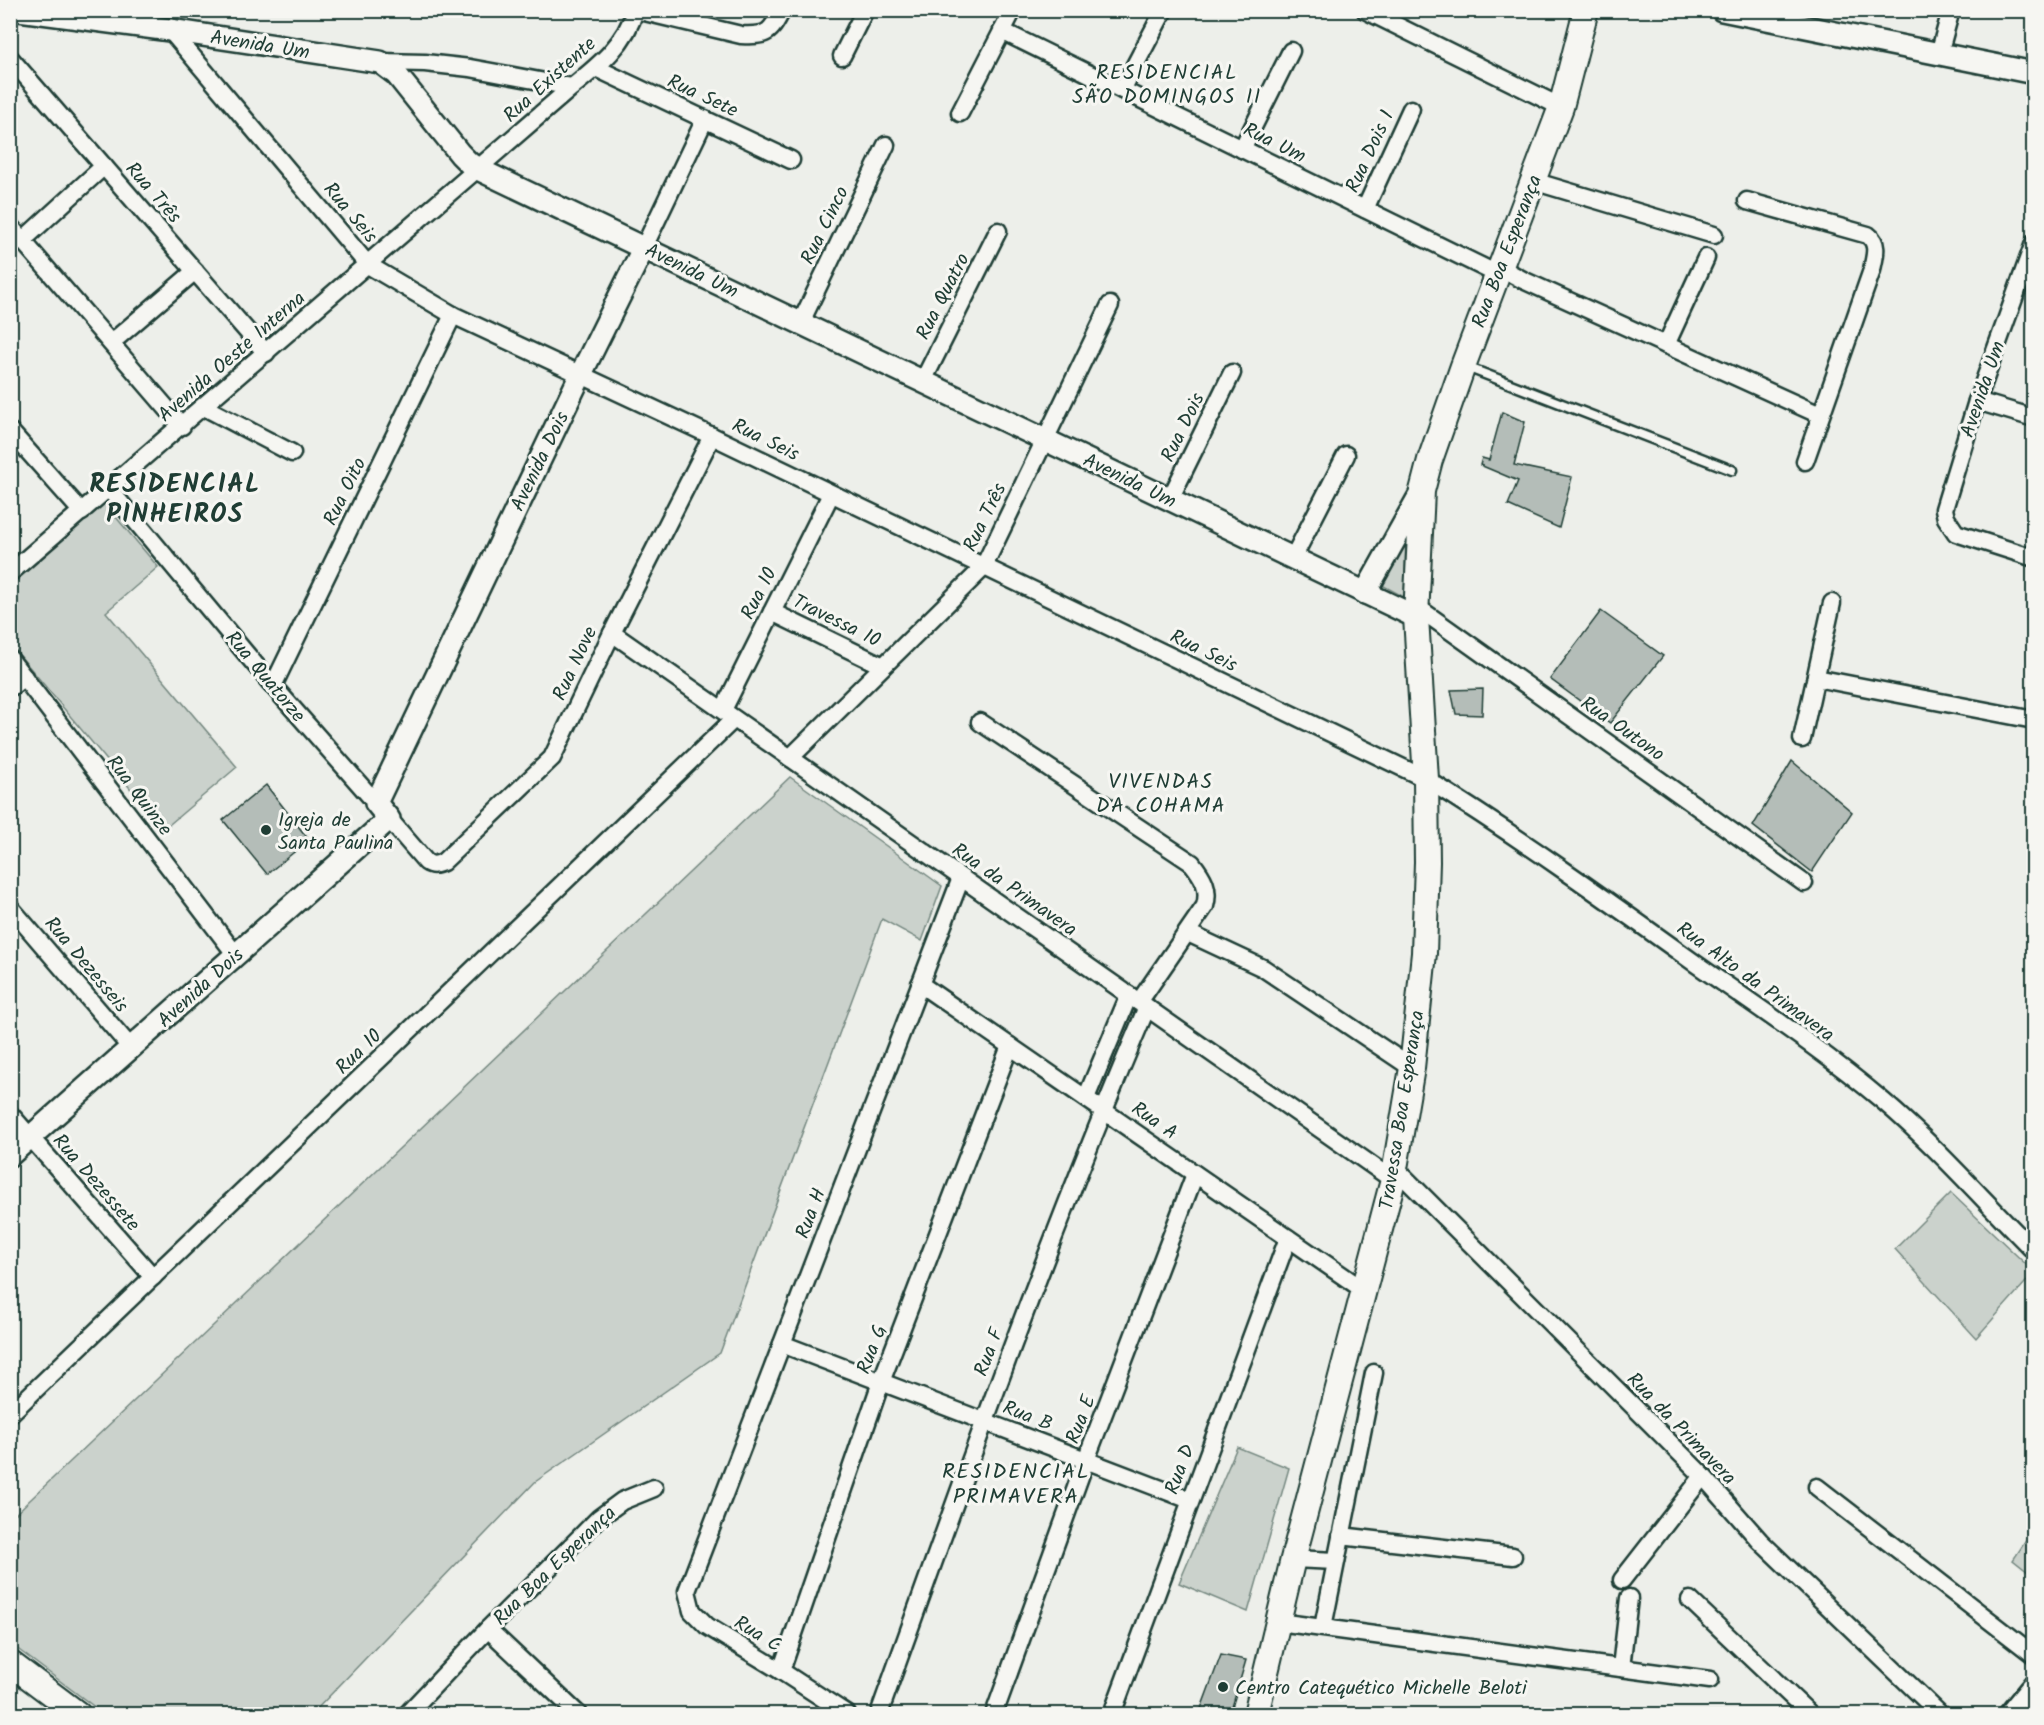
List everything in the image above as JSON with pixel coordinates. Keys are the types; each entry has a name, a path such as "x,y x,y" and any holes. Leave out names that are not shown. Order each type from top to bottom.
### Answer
{"main road":[{"name":"Rua Boa Esperança","path":"1422,491 1430,460 1463,366 1561,106 1586,10"},
{"name":"Travessa Boa Esperança","path":"1256,1714 1293,1559 1394,1175 1412,1068 1424,953 1427,862 1426,779 1416,612 1422,491"},
{"path":"10,1663 78,1714"}],"street":[{"name":"Avenida Um","path":"19,10 380,62 396,74 460,154 478,169 1293,558 1365,592 1416,612"},
{"path":"635,10 741,34 764,35 774,26 782,10"},
{"name":"Rua Existente","path":"478,169 596,68 624,37 631,25 635,10"},
{"path":"842,56 865,10"},
{"path":"960,113 1013,10"},
{"path":"1122,90 1164,10"},
{"path":"1365,10 1561,106"},
{"path":"1722,10 2034,73"},
{"path":"1939,54 1951,10"},
{"name":"Rua Seis","path":"170,30 368,265 453,315 712,436 1426,779"},
{"name":"Rua Um","path":"1002,31 1365,209 1820,415"},
{"path":"1242,149 1291,51"},
{"path":"380,62 425,63 470,68 572,87"},
{"name":"Rua Três","path":"12,63 266,353"},
{"name":"Rua Sete","path":"596,68 791,160"},
{"name":"Rua Dois 1","path":"1365,209 1411,109"},
{"name":"Avenida Dois","path":"10,1155 236,956 382,811 581,374 705,119"},
{"name":"Rua Cinco","path":"801,322 886,146"},
{"path":"22,240 104,166"},
{"name":"Avenida Oeste Interna","path":"10,573 478,169"},
{"path":"1533,181 1714,235"},
{"path":"1747,201 1868,235 1875,244 1872,270 1805,461"},
{"path":"10,226 182,426"},
{"name":"Rua Quatro","path":"923,381 998,231"},
{"name":"Avenida Um","path":"2034,243 2029,268 1977,401 1944,509 1946,518 1956,533 2034,558"},
{"path":"1666,345 1706,258"},
{"path":"111,343 195,271"},
{"name":"Rua Três","path":"790,758 983,568 1110,305"},
{"name":"Rua Oito","path":"273,686 453,315"},
{"name":"Rua Dois","path":"1170,499 1232,373"},
{"path":"1977,401 2034,418"},
{"path":"204,407 292,453"},
{"path":"10,431 82,512"},
{"name":"Rua Nove","path":"426,862 431,865 443,862 552,758 612,633 712,436"},
{"path":"1293,558 1346,455"},
{"name":"Rua Quatorze","path":"109,489 273,686 426,862"},
{"path":"1365,592 1422,491"},
{"name":"Rua 10","path":"10,1414 728,715 772,612 831,494"},
{"path":"1802,739 1832,603"},
{"name":"Travessa 10","path":"772,612 883,666"},
{"name":"Rua Outono","path":"1416,612 1804,883"},
{"name":"Rua da Primavera","path":"612,633 1138,1002 1394,1175 1703,1476 1760,1541 1940,1714"},
{"name":"Rua Quinze","path":"10,659 236,956"},
{"path":"10,688 24,677"},
{"path":"1816,678 2034,720"},
{"path":"980,723 1192,863 1205,882 1207,898 1200,915 1138,1002 1086,1098"},
{"name":"Rua Alto da Primavera","path":"1426,779 1496,823 1570,874 1817,1050 1882,1100 1935,1148 2034,1251"},
{"name":"Rua H","path":"697,1563 961,878"},
{"name":"Rua Dezesseis","path":"10,907 131,1048"},
{"path":"1188,933 1263,968 1412,1068"},
{"name":"Rua A","path":"920,984 1365,1291"},
{"name":"Rua F","path":"879,1714 985,1421 1103,1110 1138,1002"},
{"name":"Rua G","path":"781,1671 881,1382 1010,1046"},
{"name":"Rua Dezessete","path":"10,1114 153,1277"},
{"name":"Rua E","path":"994,1714 1086,1460 1195,1174"},
{"name":"Rua D","path":"1112,1714 1288,1238"},
{"name":"Rua B","path":"782,1344 1190,1500"},
{"path":"1323,1627 1374,1373"},
{"path":"1622,1580 1703,1476"},
{"path":"1817,1487 2034,1655"},
{"name":"Rua Boa Esperança","path":"407,1714 599,1518 622,1501 654,1488"},
{"path":"1341,1536 1513,1556"},
{"path":"1293,1559 1336,1561"},
{"name":"Rua C","path":"697,1563 687,1591 692,1611 706,1626 847,1714"},
{"path":"1621,1668 1629,1598"},
{"path":"1690,1600 1810,1714"},
{"path":"1278,1622 1710,1680"},
{"name":"Rua Boa Esperança","path":"488,1629 578,1714"},
{"path":"2007,1714 2034,1681"}],"lane":[{"path":"1463,366 1732,470"}],"shaded area":[{"path":"104,503 158,567 106,612 237,767 164,829 11,645 10,582"},
{"path":"1406,534 1404,597 1382,585"},
{"path":"790,777 942,886 922,941 882,919 720,1353 535,1482 312,1714 104,1714 11,1644 11,1518"},
{"path":"1951,1193 2033,1271 2033,1274 1976,1338 1895,1249"},
{"path":"1237,1447 1289,1468 1248,1612 1179,1583"},
{"path":"2033,1530 2034,1576 2013,1560"}],"building":[{"path":"1502,412 1525,422 1514,465 1572,477 1559,528 1508,505 1518,481 1480,465 1482,458 1489,460"},
{"path":"1601,611 1663,656 1610,723 1550,679"},
{"path":"1483,689 1482,715 1456,714 1451,690"},
{"path":"1792,761 1852,812 1812,872 1753,826"},
{"name":"Igreja de Santa Paulina","path":"266,785 309,840 267,874 223,820"},
{"name":"Centro Catequético Michelle Beloti","path":"1221,1655 1246,1660 1230,1714 1199,1714"}],"place":[{"name":"Igreja de Santa Paulina","path":"266,830"},
{"name":"Centro Catequético Michelle Beloti","path":"1223,1687"}],"district":[{"name":"RESIDENCIAL SÃO DOMINGOS II","path":"1167,84"},
{"name":"RESIDENCIAL PINHEIROS","path":"175,498"},
{"name":"VIVENDAS DA COHAMA","path":"1161,793"},
{"name":"RESIDENCIAL PRIMAVERA","path":"1016,1482"}]}
